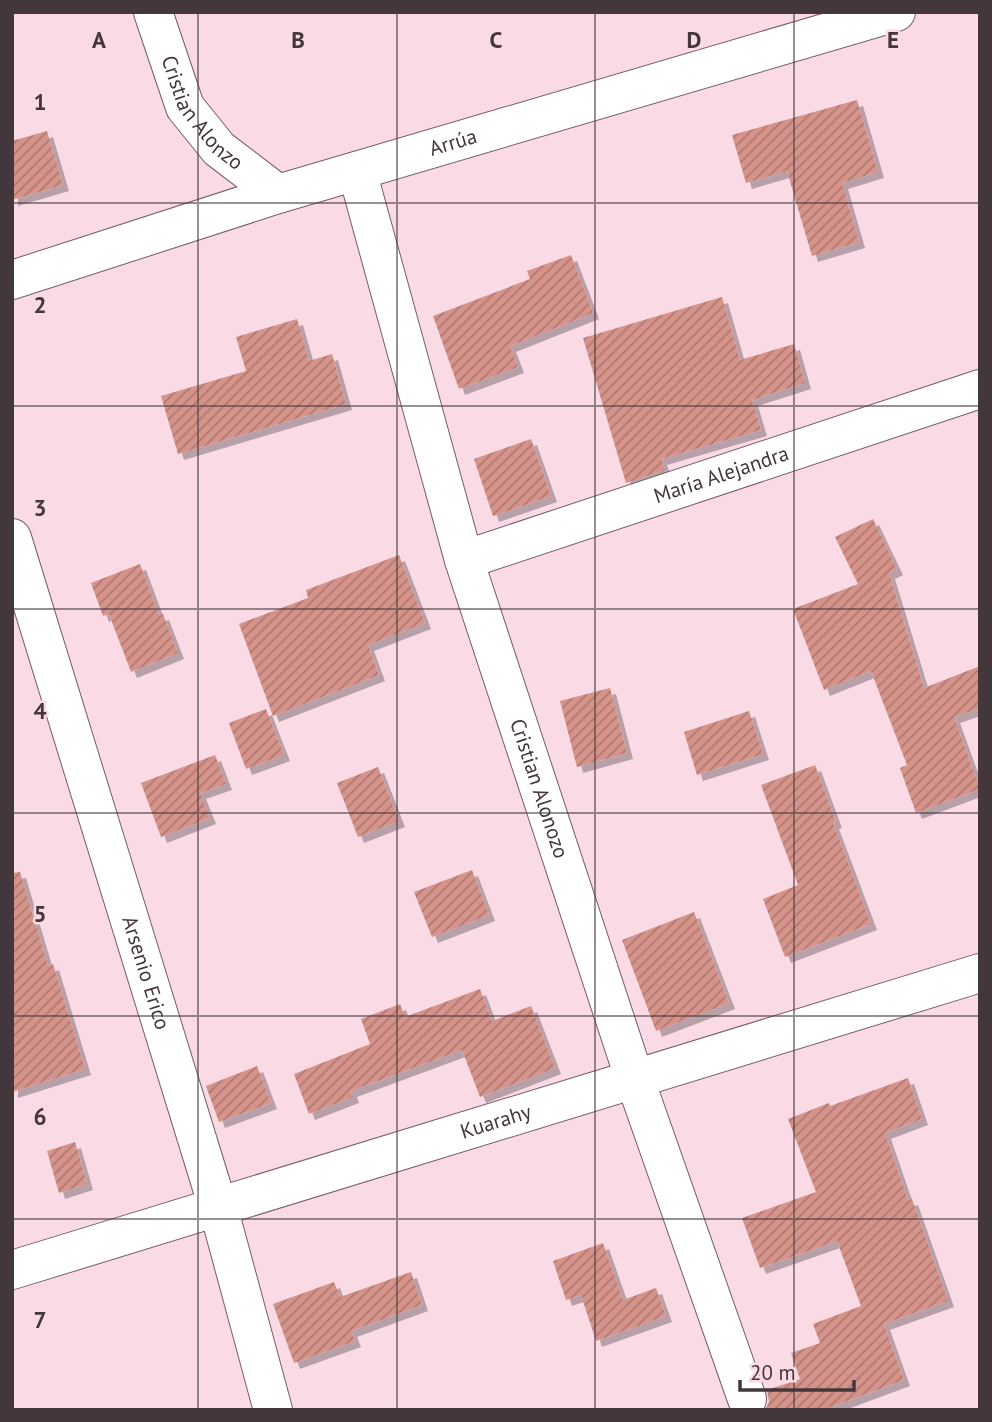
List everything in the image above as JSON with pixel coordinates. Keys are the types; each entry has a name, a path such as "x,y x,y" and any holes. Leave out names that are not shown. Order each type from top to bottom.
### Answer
{"street":[{"name":"Cristian Alonzo","path":"153,12 185,107 219,149 278,194"},
{"name":"Arrúa","path":"12,280 278,194 896,12"},
{"name":"Cristian Alonozo","path":"357,171 464,560 635,1080 747,1399"},
{"name":"María Alejandra","path":"464,560 980,389"},
{"name":"Arsenio Erico","path":"12,538 218,1207 273,1410"},
{"name":"Kuarahy","path":"12,1270 980,972"}],"building":[{"path":"857,100 878,172 842,183 859,242 812,256 787,171 746,183 732,135"},
{"path":"47,131 63,185 12,200 12,141"},
{"path":"571,255 593,313 510,346 518,367 459,389 433,316 530,279 527,271"},
{"path":"722,297 740,360 794,344 805,383 752,400 761,430 661,459 665,470 626,483 583,338"},
{"path":"297,319 309,361 332,354 346,404 178,454 161,396 246,371 236,337"},
{"path":"531,439 551,496 493,516 474,459"},
{"path":"873,519 897,569 889,573 924,688 980,666 980,708 954,717 980,789 916,813 900,768 907,765 871,671 824,690 793,609 858,584 835,537"},
{"path":"399,555 425,623 368,645 379,675 273,716 239,624 308,598 306,590"},
{"path":"140,564 159,615 163,614 178,653 131,672 109,614 103,616 91,583"},
{"path":"610,688 627,753 577,767 560,701"},
{"path":"266,709 284,755 246,769 229,723"},
{"path":"749,711 763,754 697,775 684,732"},
{"path":"215,755 226,784 200,793 210,818 161,837 141,783"},
{"path":"815,765 836,822 833,823 871,924 785,957 763,899 798,885 761,785"},
{"path":"378,767 399,821 358,837 337,783"},
{"path":"472,870 489,915 432,937 414,892"},
{"path":"20,872 48,966 53,964 85,1069 12,1092 12,873"},
{"path":"694,912 729,1003 656,1031 622,940"},
{"path":"480,989 492,1021 531,1006 555,1068 480,1097 462,1050 351,1091 353,1097 309,1114 294,1074 370,1044 361,1019 400,1004 405,1017"},
{"path":"257,1066 271,1103 219,1122 206,1086"},
{"path":"908,1078 922,1119 885,1133 908,1200 912,1199 948,1301 884,1324 904,1380 823,1410 765,1410 769,1402 767,1390 800,1379 791,1353 820,1343 813,1324 861,1306 837,1241 760,1268 742,1218 816,1192 788,1119"},
{"path":"75,1142 87,1184 59,1193 47,1151"},
{"path":"603,1243 623,1300 656,1288 666,1316 596,1341 581,1295 566,1300 553,1261"},
{"path":"411,1272 422,1305 351,1331 355,1341 294,1363 273,1304 334,1282 340,1297"}]}
